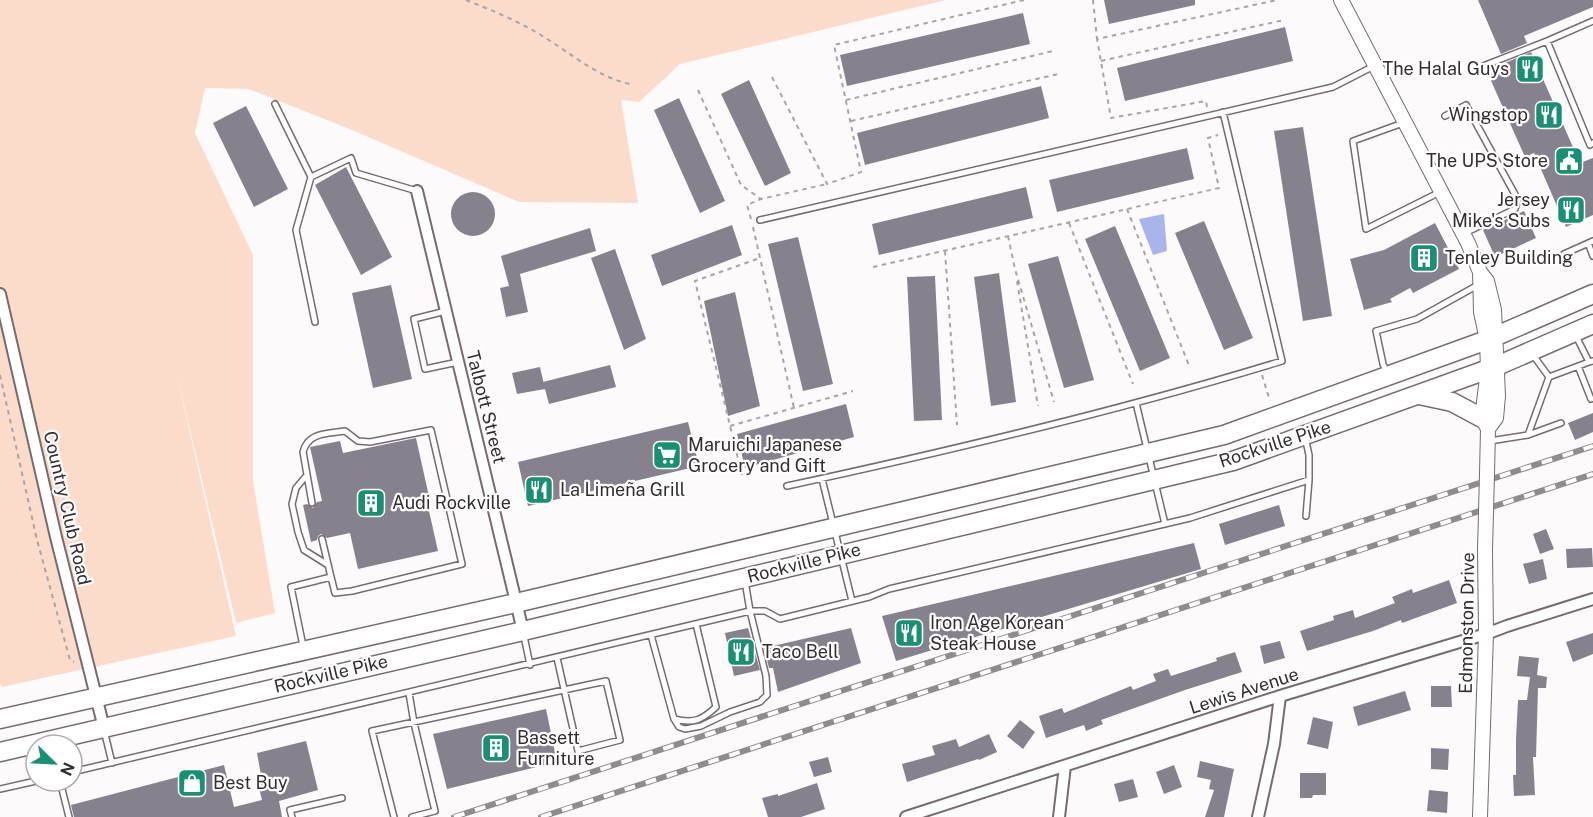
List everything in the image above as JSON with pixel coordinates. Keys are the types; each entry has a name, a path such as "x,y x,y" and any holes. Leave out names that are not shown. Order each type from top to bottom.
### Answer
{"main road":[{"name":"Rockville Pike","path":"0,719 516,603 1224,435 1492,338 1593,294"},
{"name":"Rockville Pike","path":"0,752 523,631 1233,461 1492,368 1593,324"},
{"path":"1419,395 1452,402 1486,430"},
{"path":"303,651 310,679"}],"street":[{"path":"1341,0 1464,234 1480,278"},
{"name":"Talbott Street","path":"417,191 523,631"},
{"name":"Edmonston Drive","path":"1480,278 1481,312 1492,338 1492,368 1486,430 1486,634 1480,817"},
{"name":"Country Club Road","path":"0,294 104,728"},
{"name":"Lewis Avenue","path":"906,817 1280,696 1593,599"},
{"path":"1258,817 1274,744 1280,696"},
{"path":"1059,817 1065,766"}],"lane":[{"path":"1483,66 1593,21"},
{"path":"1547,41 1590,145 1593,144"},
{"path":"760,220 1334,87 1375,66"},
{"path":"275,104 311,177 296,230 315,322"},
{"path":"1445,116 1466,105 1518,200 1515,209 1464,234"},
{"path":"787,486 1041,428 1282,361 1223,112"},
{"path":"1405,122 1353,141 1366,229 1441,191"},
{"path":"311,177 351,158 356,173 417,191"},
{"path":"1564,254 1591,242 1593,256"},
{"path":"1389,376 1383,364 1376,331 1417,319 1480,278"},
{"path":"446,311 414,319 425,369 458,362"},
{"path":"1528,435 1549,377 1591,361 1575,332"},
{"path":"1531,351 1549,377"},
{"path":"1578,366 1592,399"},
{"path":"1136,403 1165,524"},
{"path":"1486,430 1528,435 1561,423"},
{"path":"312,503 303,452 305,443 311,438 345,431 358,441 370,442 430,430 462,564 352,591 335,593 322,539"},
{"path":"1304,435 1309,455 1310,480 1306,516"},
{"path":"307,475 296,488 292,504 298,532 304,550 328,565"},
{"path":"822,479 852,601"},
{"path":"84,769 750,611 765,611 780,620 889,589 1190,518 1310,480"},
{"path":"303,651 291,587 331,577"},
{"path":"651,635 674,719 679,728 701,726 730,712 760,702 767,695 766,676 744,578"},
{"path":"674,719 687,723 705,717 716,706 696,624"},
{"path":"523,631 530,665"},
{"path":"394,817 372,731 414,723 564,690 606,681 620,740 578,751 564,690 556,658"},
{"path":"409,693 435,811 412,817"},
{"path":"104,728 112,763"},
{"path":"0,789 24,784"},
{"path":"63,793 69,817"},
{"path":"292,817 291,810 342,798"}],"path":[{"path":"466,0 510,18 590,68 618,82 634,85"},
{"path":"794,408 747,205 761,199 827,184 861,172 834,45 1024,0"},
{"path":"1092,0 1112,118 1206,101 1208,116"},
{"path":"1097,39 1277,0"},
{"path":"1101,61 1284,20"},
{"path":"846,99 1053,51"},
{"path":"850,121 1058,74"},
{"path":"772,77 827,184"},
{"path":"698,90 741,185 761,199"},
{"path":"873,267 1219,188 1208,138 1228,132"},
{"path":"1127,209 1190,368"},
{"path":"1069,223 1133,384"},
{"path":"1008,237 1038,406"},
{"path":"945,251 957,425"},
{"path":"742,475 696,282 759,258"},
{"path":"1015,269 1054,402"},
{"path":"1260,368 1270,404"},
{"path":"0,375 37,540 70,660 79,665"},
{"path":"729,426 853,391"}],"shaded area":[{"path":"0,0 946,0 680,64 639,102 621,100 638,203 519,202 352,130 249,89 205,88 195,133 253,255 253,481 275,613 236,623 176,371 236,636 2,687 0,683"}],"water":[{"path":"1164,214 1167,251 1153,255 1139,219"}],"building":[{"path":"1104,0 1195,0 1195,5 1109,24"},
{"path":"1478,0 1593,0 1593,7 1524,36 1527,43 1501,54"},
{"path":"1023,13 1030,44 847,86 840,55"},
{"path":"1285,27 1293,61 1125,101 1117,68"},
{"path":"1531,52 1580,163 1593,158 1593,215 1566,227 1534,153 1525,157 1488,74 1507,66 1505,63"},
{"path":"749,80 791,173 765,186 721,94"},
{"path":"1041,86 1049,118 865,165 857,133"},
{"path":"679,98 725,201 700,213 654,110"},
{"path":"246,106 288,189 254,207 213,123"},
{"path":"1303,127 1332,316 1303,321 1274,131"},
{"path":"1187,148 1194,179 1057,212 1049,180"},
{"path":"346,167 392,257 361,275 315,185"},
{"path":"1026,187 1033,218 879,255 872,224"},
{"path":"473,192 482,193 489,198 494,205 494,223 489,230 482,235 473,236 464,235 457,230 452,223 451,214 452,205 457,198 464,193"},
{"path":"1524,211 1536,238 1495,257 1483,230"},
{"path":"1204,221 1253,338 1224,350 1175,233"},
{"path":"1435,223 1459,269 1413,293 1410,288 1390,299 1392,302 1364,310 1350,259 1384,250"},
{"path":"732,225 742,255 662,286 651,255"},
{"path":"1115,226 1170,358 1140,371 1085,239"},
{"path":"590,228 596,251 520,274 528,312 506,317 500,288 509,286 501,256"},
{"path":"798,237 833,384 803,391 768,244"},
{"path":"615,249 646,339 624,350 591,258"},
{"path":"1058,256 1094,380 1064,388 1028,264"},
{"path":"999,273 1016,402 991,406 974,277"},
{"path":"935,276 942,420 914,421 907,277"},
{"path":"391,285 412,379 373,388 352,293"},
{"path":"735,292 760,406 728,416 704,301"},
{"path":"610,365 616,387 549,404 543,382"},
{"path":"540,367 545,389 517,394 512,373"},
{"path":"846,404 854,437 745,468 737,434"},
{"path":"1593,413 1593,432 1575,440 1568,423"},
{"path":"688,422 699,466 528,506 518,462"},
{"name":"Audi Rockville","path":"416,438 438,551 358,569 350,533 327,538 321,534 317,540 311,542 303,505 307,504 313,508 317,502 322,501 310,447 340,441 343,453"},
{"path":"1279,505 1285,526 1225,545 1219,524"},
{"path":"1546,529 1554,549 1540,554 1533,534"},
{"path":"1194,543 1201,569 896,661 882,616"},
{"path":"1592,548 1593,567 1567,568 1566,549"},
{"path":"1543,559 1547,579 1529,584 1523,564"},
{"path":"1449,580 1457,603 1402,623 1401,620 1307,651 1300,631 1334,620 1333,616 1353,610 1355,618 1395,603 1392,597 1412,589 1413,593"},
{"name":"Taco Bell","path":"748,628 760,670 734,676 725,633"},
{"path":"851,628 861,663 778,692 773,668 769,668 764,648"},
{"path":"1593,633 1593,654 1573,662 1566,642"},
{"path":"1280,641 1285,658 1264,664 1260,646"},
{"path":"1235,652 1242,672 1101,720 1103,724 1086,731 1084,725 1046,738 1039,716 1062,708 1064,713 1131,686 1133,690 1156,681 1153,674 1168,669 1171,676 1217,661 1216,658"},
{"path":"1519,656 1539,658 1537,675 1547,677 1546,688 1538,688 1536,757 1533,757 1535,795 1514,796 1513,775 1516,775 1518,700 1527,700 1530,677 1517,676"},
{"path":"1431,686 1451,686 1452,707 1431,707"},
{"path":"1405,691 1411,710 1358,726 1353,707"},
{"name":"Bassett Furniture","path":"546,709 557,762 447,789 433,734"},
{"path":"1313,717 1333,722 1328,749 1307,744"},
{"path":"1020,720 1035,732 1023,749 1007,736"},
{"path":"989,734 997,752 979,760 907,782 902,764 935,755 932,746 956,739 959,747"},
{"name":"Best Buy","path":"306,741 318,790 279,801 282,817 74,817 71,805 224,765 234,807 262,800 256,776 261,775 257,753"},
{"path":"1431,748 1449,749 1448,770 1431,769"},
{"path":"828,757 832,772 814,777 809,762"},
{"path":"1200,761 1234,769 1224,817 1205,817 1214,790 1209,789 1211,780 1197,777"},
{"path":"1174,765 1182,787 1164,794 1156,772"},
{"path":"1300,773 1326,773 1326,795 1300,798"},
{"path":"1133,779 1138,797 1119,802 1114,784"},
{"path":"817,783 825,809 801,817 768,817 762,798 778,794 778,796"},
{"path":"1429,790 1448,792 1447,813 1427,811"}],"railway":[{"path":"454,817 1593,446"},
{"path":"541,817 1593,474"}],"place":[{"name":"The Halal Guys","path":"1530,69"},
{"name":"Wingstop","path":"1549,115"},
{"name":"The UPS Store","path":"1569,161"},
{"name":"Jersey Mike's Subs","path":"1571,210"},
{"name":"Tenley Building","path":"1424,258"},
{"name":"Maruichi Japanese Grocery and Gift","path":"667,455"},
{"name":"La Limeña Grill","path":"539,490"},
{"name":"Audi Rockville","path":"371,503"},
{"name":"Iron Age Korean Steak House","path":"909,633"},
{"name":"Taco Bell","path":"741,652"},
{"name":"Bassett Furniture","path":"496,748"},
{"name":"Best Buy","path":"192,783"}]}
